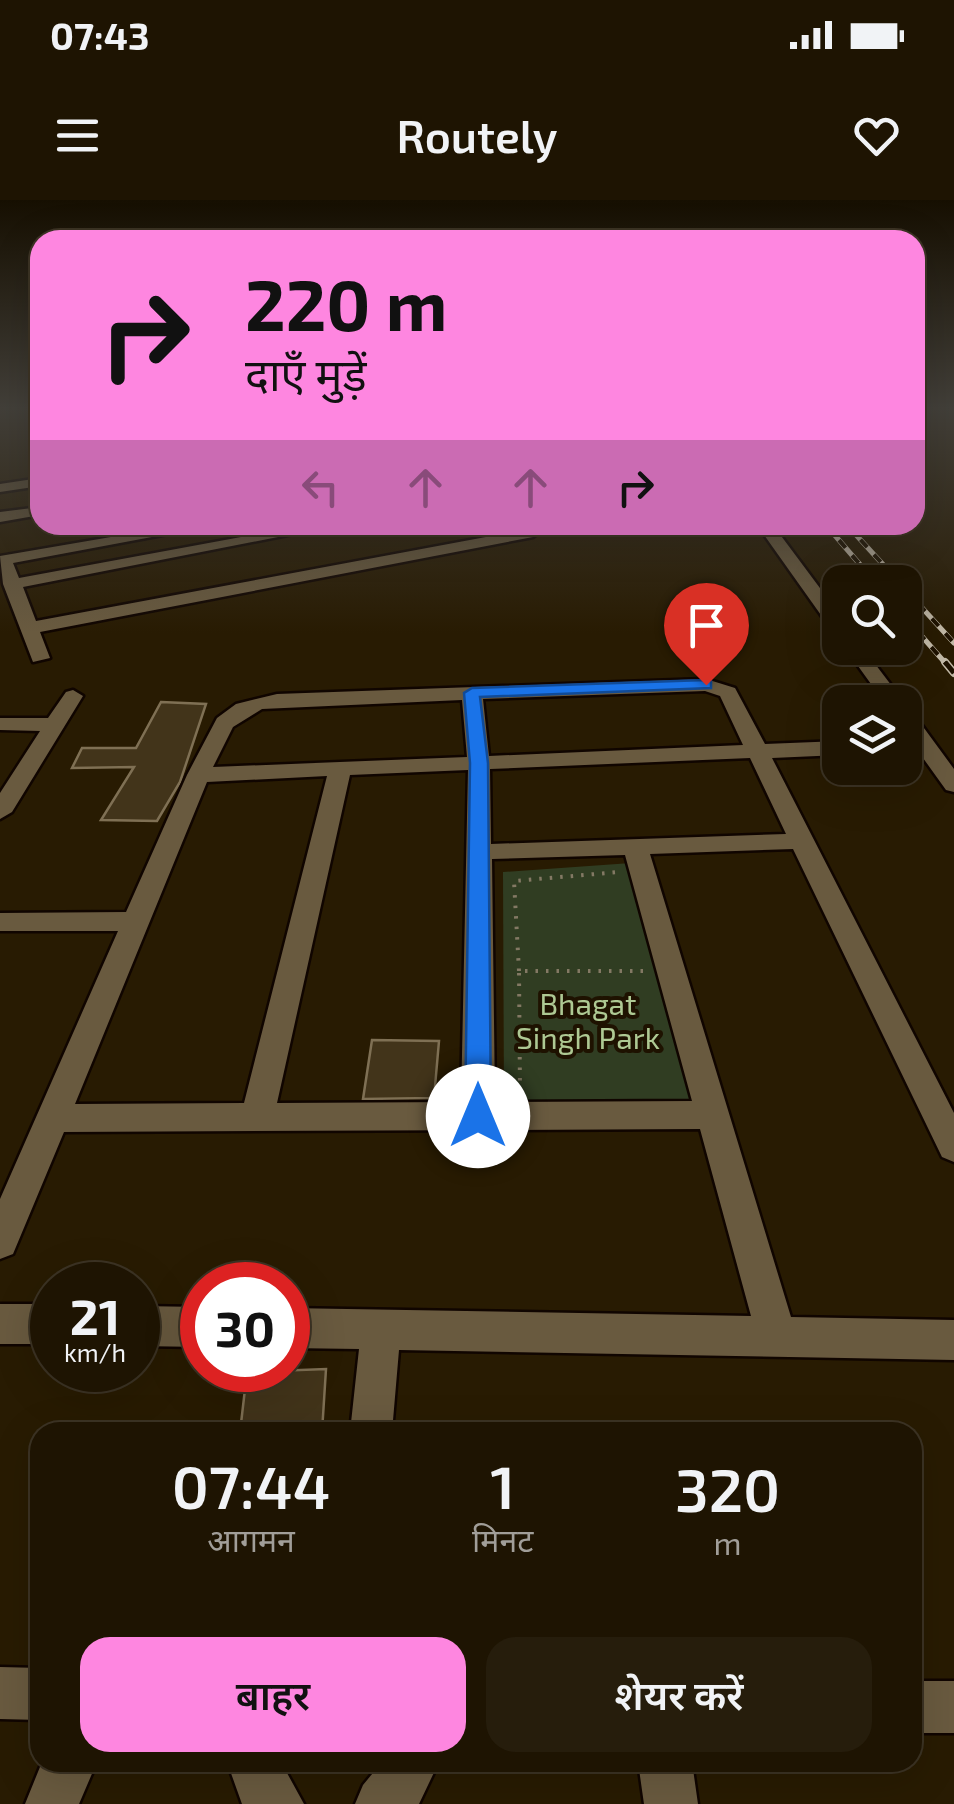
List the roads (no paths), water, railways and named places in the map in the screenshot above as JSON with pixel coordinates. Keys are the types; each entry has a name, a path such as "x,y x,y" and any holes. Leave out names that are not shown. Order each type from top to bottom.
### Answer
{"street":[{"path":"0,488 28,484"},
{"path":"0,517 30,512"},
{"path":"40,658 2,552 132,535"},
{"path":"12,584 277,535"},
{"path":"28,628 517,535"},
{"path":"772,535 822,603"},
{"path":"0,1242 198,775 227,718 236,708 252,704 472,693 720,688 733,701 754,752 954,1147"},
{"path":"472,693 479,763 478,1116"},
{"path":"0,812 73,696"},
{"path":"0,724 55,724"},
{"path":"198,775 822,749"},
{"path":"922,753 954,786"},
{"path":"0,768 27,768"},
{"path":"257,1117 340,769"},
{"path":"477,852 628,860 799,841"},
{"path":"628,860 714,1115 777,1337"},
{"path":"0,922 136,922"},
{"path":"53,1118 714,1115"},
{"path":"0,1324 30,1324"},
{"path":"310,1328 954,1340"},
{"path":"372,1422 380,1330"},
{"path":"0,1693 30,1694"},
{"path":"922,1708 954,1707"},
{"path":"52,1804 66,1772"},
{"path":"258,1772 265,1793 277,1804"},
{"path":"382,1804 396,1792 407,1772"},
{"path":"666,1772 671,1804"}],"railway":[{"path":"835,535 860,565"},
{"path":"856,535 883,565"},
{"path":"922,608 954,643"},
{"path":"922,636 947,665"},
{"path":"945,662 954,673"}],"park label":[{"name":"Bhagat Singh Park","path":"588,1022"}]}
